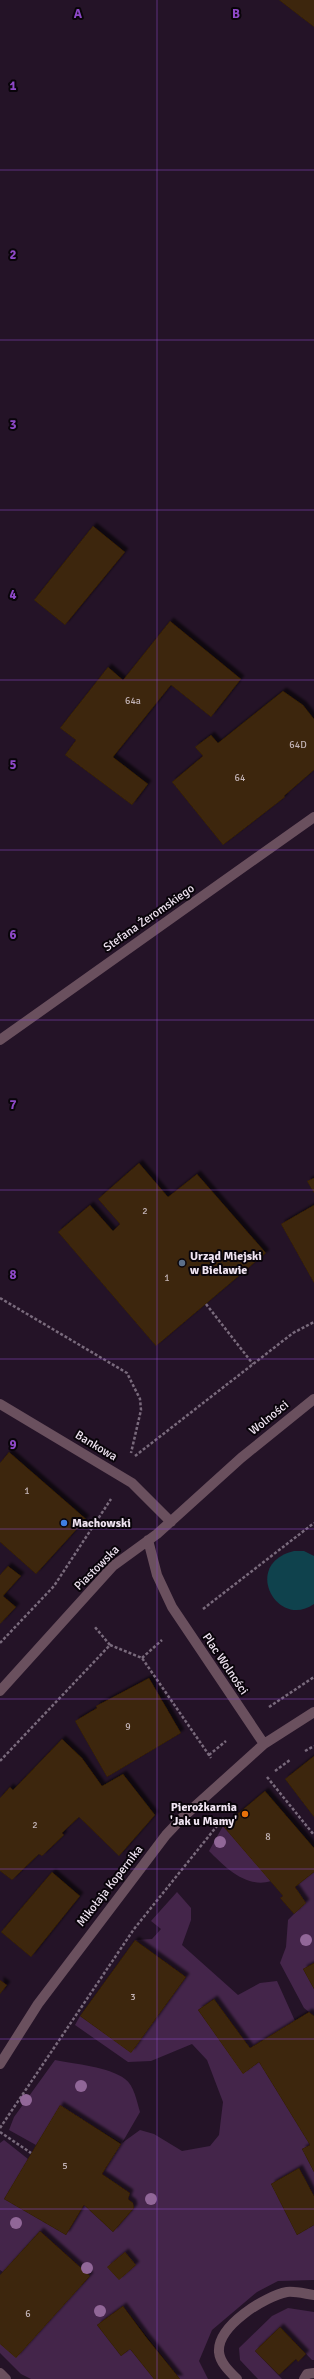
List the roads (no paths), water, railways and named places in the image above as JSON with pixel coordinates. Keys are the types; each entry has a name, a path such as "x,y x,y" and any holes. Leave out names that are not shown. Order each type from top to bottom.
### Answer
{"street":[{"name":"Stefana Żeromskiego","path":"0,1040 314,817"},
{"name":"Wolności","path":"241,1458 314,1399"},
{"name":"Bankowa","path":"0,1404 138,1487 171,1522"},
{"name":"Piastowska","path":"0,1691 113,1566 171,1522 241,1458"},
{"name":"Plac Wolności","path":"148,1540 161,1585 182,1623 264,1744"},
{"path":"264,1744 314,1712"},
{"name":"Mikołaja Kopernika","path":"0,2064 38,2004 166,1835 182,1818 264,1744"},
{"path":"237,2379 226,2368 219,2351 224,2336 237,2320 257,2303 287,2292 314,2295"},
{"path":"0,2373 6,2379"},
{"path":"304,2379 307,2374 314,2373"}],"place":[{"name":"Urząd Miejski w Bielawie","path":"182,1263"},
{"name":"Machowski","path":"64,1523"},
{"name":"Pierożkarnia 'Jak u Mamy'","path":"245,1814"}]}
